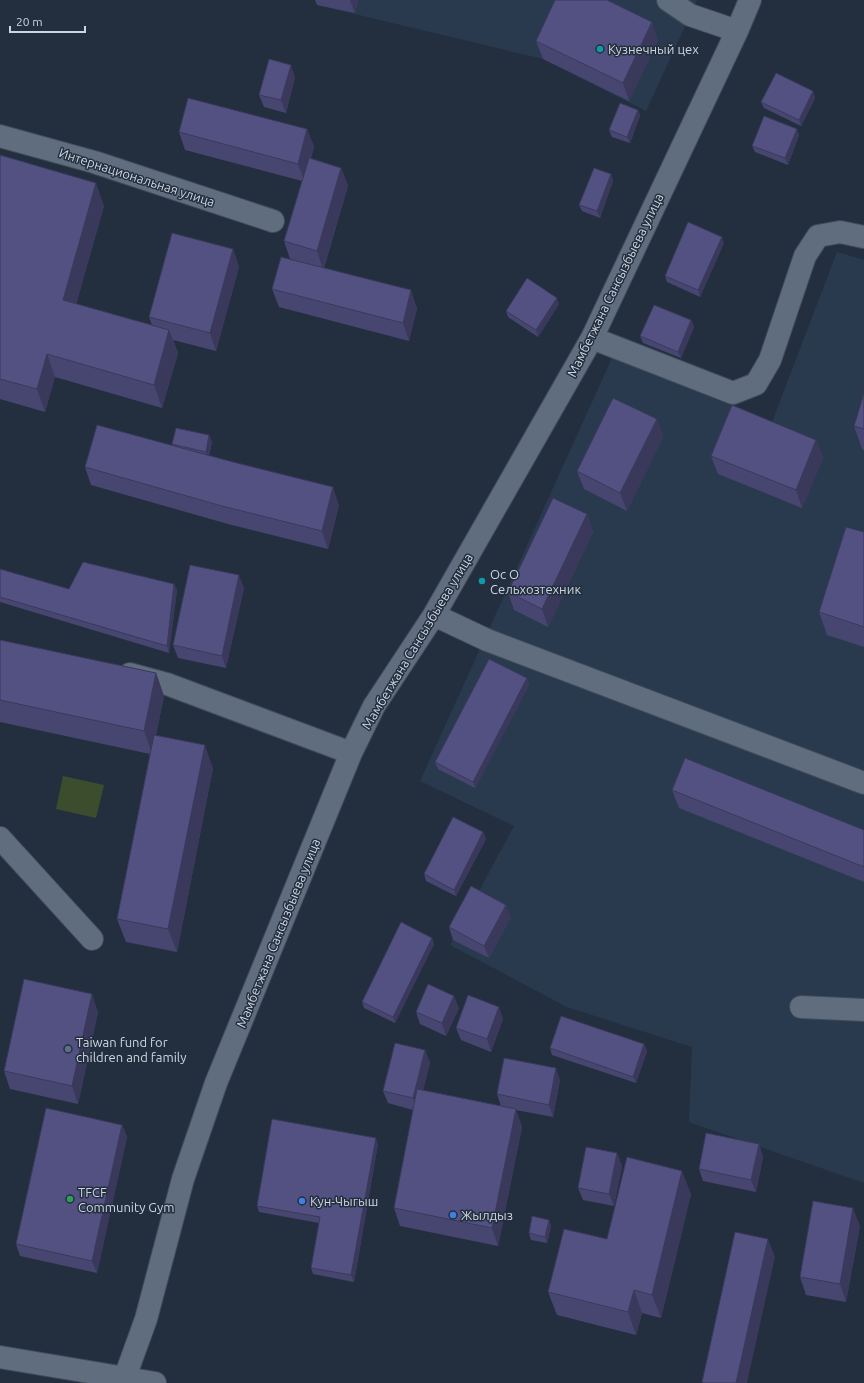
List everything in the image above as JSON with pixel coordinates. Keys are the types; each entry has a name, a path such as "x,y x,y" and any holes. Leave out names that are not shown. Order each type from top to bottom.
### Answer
{"street":[{"path":"668,0 690,15 737,31"},
{"name":"Мамбетжана Сансызбыева улица","path":"125,1377 146,1319 182,1179 216,1083 351,753 374,706 434,614 592,338 737,31 750,0"},
{"name":"Интернациональная улица","path":"0,136 94,162 273,221"},
{"path":"592,338 733,394 756,384 770,360 805,256 818,236 840,232 864,237"},
{"path":"434,614 487,640 864,783"},
{"path":"114,670 167,684 351,753"},
{"path":"0,838 92,939"},
{"path":"801,1007 864,1010"},
{"path":"0,1357 155,1383"}],"shaded area":[{"path":"318,0 697,0 646,111 543,59 317,5"},
{"path":"837,252 864,260 864,1183 689,1122 692,1047 567,1007 450,945 514,826 420,781 612,358 772,422"}],"green space":[{"path":"63,776 104,785 96,818 56,809"}],"building":[{"name":"Кузнечный цех","path":"555,0 607,0 652,22 623,83 536,41"},
{"path":"269,59 291,65 281,100 259,95"},
{"path":"776,73 813,91 799,120 761,102"},
{"path":"188,98 307,129 298,164 179,132"},
{"path":"620,103 638,110 627,137 609,130"},
{"path":"764,116 797,129 785,158 752,146"},
{"path":"0,155 96,183 63,300 169,330 154,385 47,354 37,389 0,379"},
{"path":"309,158 341,168 317,251 284,241"},
{"path":"594,168 611,174 597,211 579,205"},
{"path":"688,222 722,237 698,290 665,276"},
{"path":"172,233 233,249 210,333 149,317"},
{"path":"281,257 411,290 403,323 272,289"},
{"path":"527,278 557,298 536,330 506,311"},
{"path":"654,305 691,320 678,352 640,336"},
{"path":"864,393 864,429 854,426"},
{"path":"613,398 657,419 620,493 577,471"},
{"path":"732,405 816,440 796,490 711,456"},
{"path":"97,425 233,462 333,487 322,531 222,506 85,467"},
{"path":"176,428 209,435 206,452 172,444"},
{"path":"553,498 587,514 542,609 508,592"},
{"path":"846,527 864,532 864,627 819,612"},
{"path":"83,562 174,584 167,646 0,597 0,569 69,589"},
{"path":"190,565 239,575 222,656 173,645"},
{"path":"0,640 156,673 144,731 0,700"},
{"path":"489,659 527,678 473,782 435,762"},
{"path":"154,735 205,745 168,929 117,919"},
{"path":"685,758 864,830 864,867 672,790"},
{"path":"453,817 483,832 454,890 424,874"},
{"path":"471,886 506,905 484,946 449,927"},
{"path":"401,922 432,938 393,1017 362,1002"},
{"path":"24,979 92,994 72,1086 4,1071"},
{"path":"428,984 454,996 442,1023 416,1012"},
{"path":"468,995 499,1007 487,1039 456,1028"},
{"path":"561,1016 644,1044 633,1077 550,1048"},
{"path":"395,1043 425,1050 413,1098 383,1091"},
{"path":"504,1058 556,1068 549,1105 497,1094"},
{"path":"417,1089 516,1109 492,1228 394,1208"},
{"path":"46,1108 122,1125 92,1261 16,1244"},
{"path":"272,1119 376,1138 351,1275 311,1268 320,1217 257,1206"},
{"path":"706,1133 759,1144 751,1180 699,1169"},
{"path":"586,1147 617,1153 609,1194 578,1188"},
{"path":"627,1157 682,1171 652,1295 634,1290 628,1312 548,1292 564,1229 607,1239"},
{"path":"813,1201 853,1208 840,1284 800,1277"},
{"path":"532,1216 549,1220 545,1237 529,1233"},
{"path":"735,1232 768,1239 736,1383 704,1383 702,1382"}],"place":[{"name":"Кузнечный цех","path":"600,49"},
{"name":"Ос О Сельхозтехник","path":"482,581"},
{"name":"Taiwan fund for children and family","path":"68,1049"},
{"name":"TFCF Community Gym","path":"70,1199"},
{"name":"Кун-Чыгыш","path":"302,1201"},
{"name":"Жылдыз","path":"453,1215"}]}
